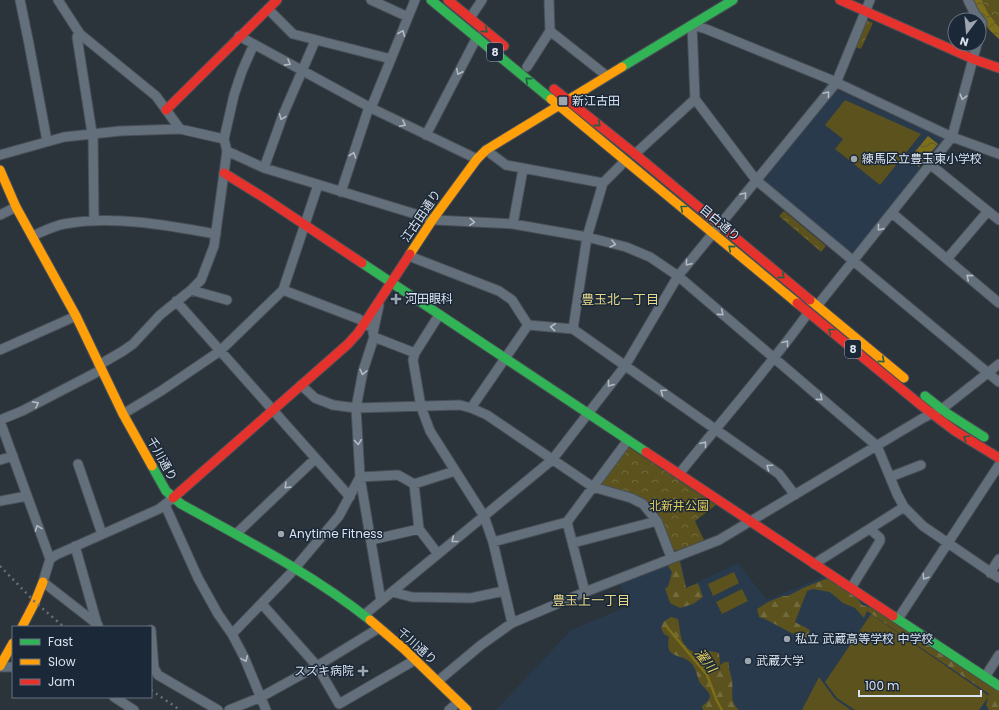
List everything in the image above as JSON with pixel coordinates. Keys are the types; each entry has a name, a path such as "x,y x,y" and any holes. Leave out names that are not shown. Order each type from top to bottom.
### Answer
{"main road":[{"path":"166,110 277,0"},
{"name":"目白通り","path":"431,0 931,414 955,431 999,458"},
{"name":"8","path":"448,0 510,53"},
{"name":"江古田通り","path":"173,498 348,344 366,323 433,219 477,159 486,150 733,0"},
{"path":"840,0 974,59 999,68"},
{"name":"目白通り","path":"549,85 635,154 915,388 942,409 992,442"},
{"name":"千川通り","path":"0,170 16,207 76,316 123,414 166,491 181,504 295,567 337,595 379,628 438,681 467,710"},
{"path":"224,173 392,282 439,315 750,522 999,686"},
{"path":"23,626 43,582"},
{"path":"0,667 3,652 12,644"}],"street":[{"path":"20,0 30,44 47,141"},
{"path":"58,0 80,34 156,96 180,129"},
{"path":"371,0 408,17"},
{"path":"341,192 370,108 415,0"},
{"path":"470,18 482,0"},
{"path":"527,67 550,31 550,0"},
{"path":"364,615 552,460 625,366 678,276 836,83 870,0"},
{"path":"968,0 974,12"},
{"path":"268,9 293,34 391,59"},
{"path":"999,154 952,137 836,83 706,29 692,25 695,99 756,180 999,382"},
{"path":"550,31 607,76"},
{"path":"80,34 77,37 92,133 94,221"},
{"path":"239,36 370,108 477,159"},
{"path":"426,135 477,37"},
{"path":"264,168 283,115 315,40"},
{"path":"50,560 0,420 22,411 100,368 133,344 160,315 201,280 214,246 216,234 227,151 224,139 237,84 254,44"},
{"path":"817,306 952,137 975,52"},
{"path":"635,154 695,99"},
{"path":"0,155 47,141 92,133 180,129 224,139"},
{"path":"486,150 506,165 603,183"},
{"path":"227,151 264,168 433,219 513,224 587,238 637,250 650,257 678,276 877,446 904,507 923,526 947,544 999,578"},
{"path":"573,329 587,238 603,183 625,161"},
{"path":"931,165 999,220"},
{"path":"513,224 523,169"},
{"path":"123,414 161,391 220,350 283,290 318,185"},
{"path":"0,215 16,207"},
{"path":"947,259 988,211"},
{"path":"892,213 999,303"},
{"path":"32,236 63,224 94,221 162,224 216,234"},
{"path":"409,256 499,291 512,300 528,325"},
{"path":"191,290 227,300"},
{"path":"283,290 359,319 366,323 373,335 415,353"},
{"path":"176,301 350,497"},
{"path":"380,302 363,371 356,408 360,477 382,601"},
{"path":"679,474 774,359 808,313"},
{"path":"439,315 415,353 413,360 421,407 430,431 484,516 493,542 512,623"},
{"path":"0,350 76,316"},
{"path":"528,325 573,329 779,474 795,495"},
{"path":"471,408 528,325"},
{"path":"438,681 481,645 512,623 671,557 719,540 931,414 942,409 999,364"},
{"path":"301,385 315,398 333,405 356,408 460,405 487,415 593,487 631,498 643,504 656,521 671,557"},
{"path":"493,542 567,522 628,440"},
{"path":"0,460 13,456"},
{"path":"236,534 315,459"},
{"path":"78,464 102,534"},
{"path":"898,619 999,465"},
{"path":"890,477 921,466"},
{"path":"360,477 398,475 414,484 455,471"},
{"path":"232,634 262,604 339,516 360,477"},
{"path":"414,484 419,529 438,554"},
{"path":"0,502 27,496"},
{"path":"99,625 43,582 50,560 56,555 75,546 159,509 173,498"},
{"path":"165,505 198,578 218,614 232,634 244,657 266,710"},
{"path":"814,564 904,507"},
{"path":"573,543 656,521"},
{"path":"567,522 585,592"},
{"path":"371,540 419,529"},
{"path":"851,588 880,541 880,538 870,529"},
{"path":"75,546 99,625"},
{"path":"990,573 999,559"},
{"path":"392,592 412,597 471,598 504,591"},
{"path":"262,604 317,666 339,704 415,660"},
{"path":"229,710 261,697 317,666 379,628"},
{"path":"152,643 154,668 158,675 218,710"},
{"path":"985,677 999,655"},
{"path":"0,667 12,667"},
{"path":"116,698 134,710"},
{"path":"449,710 458,702"}],"shaded area":[{"name":"練馬区立豊玉東小学校","path":"837,90 944,139 944,142 855,251 849,251 764,181 764,177"},
{"name":"武蔵大学","path":"681,558 687,587 738,563 767,600 827,575 999,692 999,710 496,710 571,630 631,605 618,581"}],"green space":[{"path":"982,0 999,0 999,27 989,15"},
{"path":"867,20 873,23 861,49 855,47"},
{"path":"845,100 921,134 880,185 835,149 843,139 825,125"},
{"path":"784,211 826,246 821,252 779,216"},
{"name":"北新井公園","path":"627,448 630,448 716,505 695,521 704,540 678,551 673,550 663,523 657,513 646,501 602,485 601,482"},
{"path":"679,560 686,588 698,583 703,597 693,604 680,608 670,603 665,588 668,587 672,572 668,566 670,563"},
{"path":"734,572 739,583 713,596 708,584"},
{"path":"828,578 855,594 862,605 875,609 999,691 999,710 989,710 986,705 989,694 867,611 864,618 855,608 843,603 830,592 813,589 807,591 795,622 810,630 806,639 801,638 759,617 757,609 768,602 783,596 788,596"},
{"path":"742,589 748,601 722,614 716,602"},
{"path":"871,614 989,696 979,710 855,710 837,698 825,682"},
{"path":"671,617 678,619 681,637 685,646 702,655 710,651 719,653 719,666 724,662 729,662 732,680 732,699 739,710 703,710 702,706 707,702 710,695 709,693 699,681 692,664 688,660 671,653 668,645 669,637 664,634 661,628 663,622"},
{"path":"819,677 835,699 851,710 802,710"}],"water":[{"path":"971,0 982,0 988,13 999,27 999,39 987,26 987,12 977,12"},
{"path":"928,136 938,144 919,167 909,159"}],"waterway":[{"name":"濯川","path":"667,627 707,675 722,710"}],"railway":[{"path":"0,566 35,602 63,626"},
{"path":"152,691 180,710"}],"traffic: fast":[{"path":"431,0 551,99"},
{"path":"622,67 733,0"},
{"path":"362,263 646,452"},
{"path":"925,396 948,414 984,437"},
{"path":"152,466 166,491 181,504 254,544 302,573 348,603 370,620"},
{"path":"893,616 999,686"}],"traffic: slow":[{"path":"410,254 433,219 477,159 486,150 622,67"},
{"path":"551,99 797,303"},
{"path":"0,170 16,207 76,316 123,414 152,466"},
{"path":"810,300 904,378"},
{"path":"23,626 43,582"},
{"path":"370,620 404,649 467,710"},
{"path":"0,666 12,645"}],"traffic: jam":[{"path":"166,110 277,0"},
{"path":"448,0 504,46"},
{"path":"840,0 973,59 999,68"},
{"path":"554,89 635,154 810,300"},
{"path":"224,173 362,263"},
{"path":"173,498 348,344 358,333 410,254"},
{"path":"797,303 922,406 955,431 999,458"},
{"path":"646,452 893,616"}],"place":[{"name":"新江古田","path":"563,101"},
{"name":"練馬区立豊玉東小学校","path":"854,159"},
{"name":"河田眼科","path":"396,299"},
{"name":"Anytime Fitness","path":"281,534"},
{"name":"私立 武蔵高等学校 中学校","path":"787,639"},
{"name":"武蔵大学","path":"748,661"},
{"name":"スズキ病院","path":"363,671"}],"district":[{"name":"豊玉北一丁目","path":"620,299"},
{"name":"豊玉上一丁目","path":"591,600"}]}
